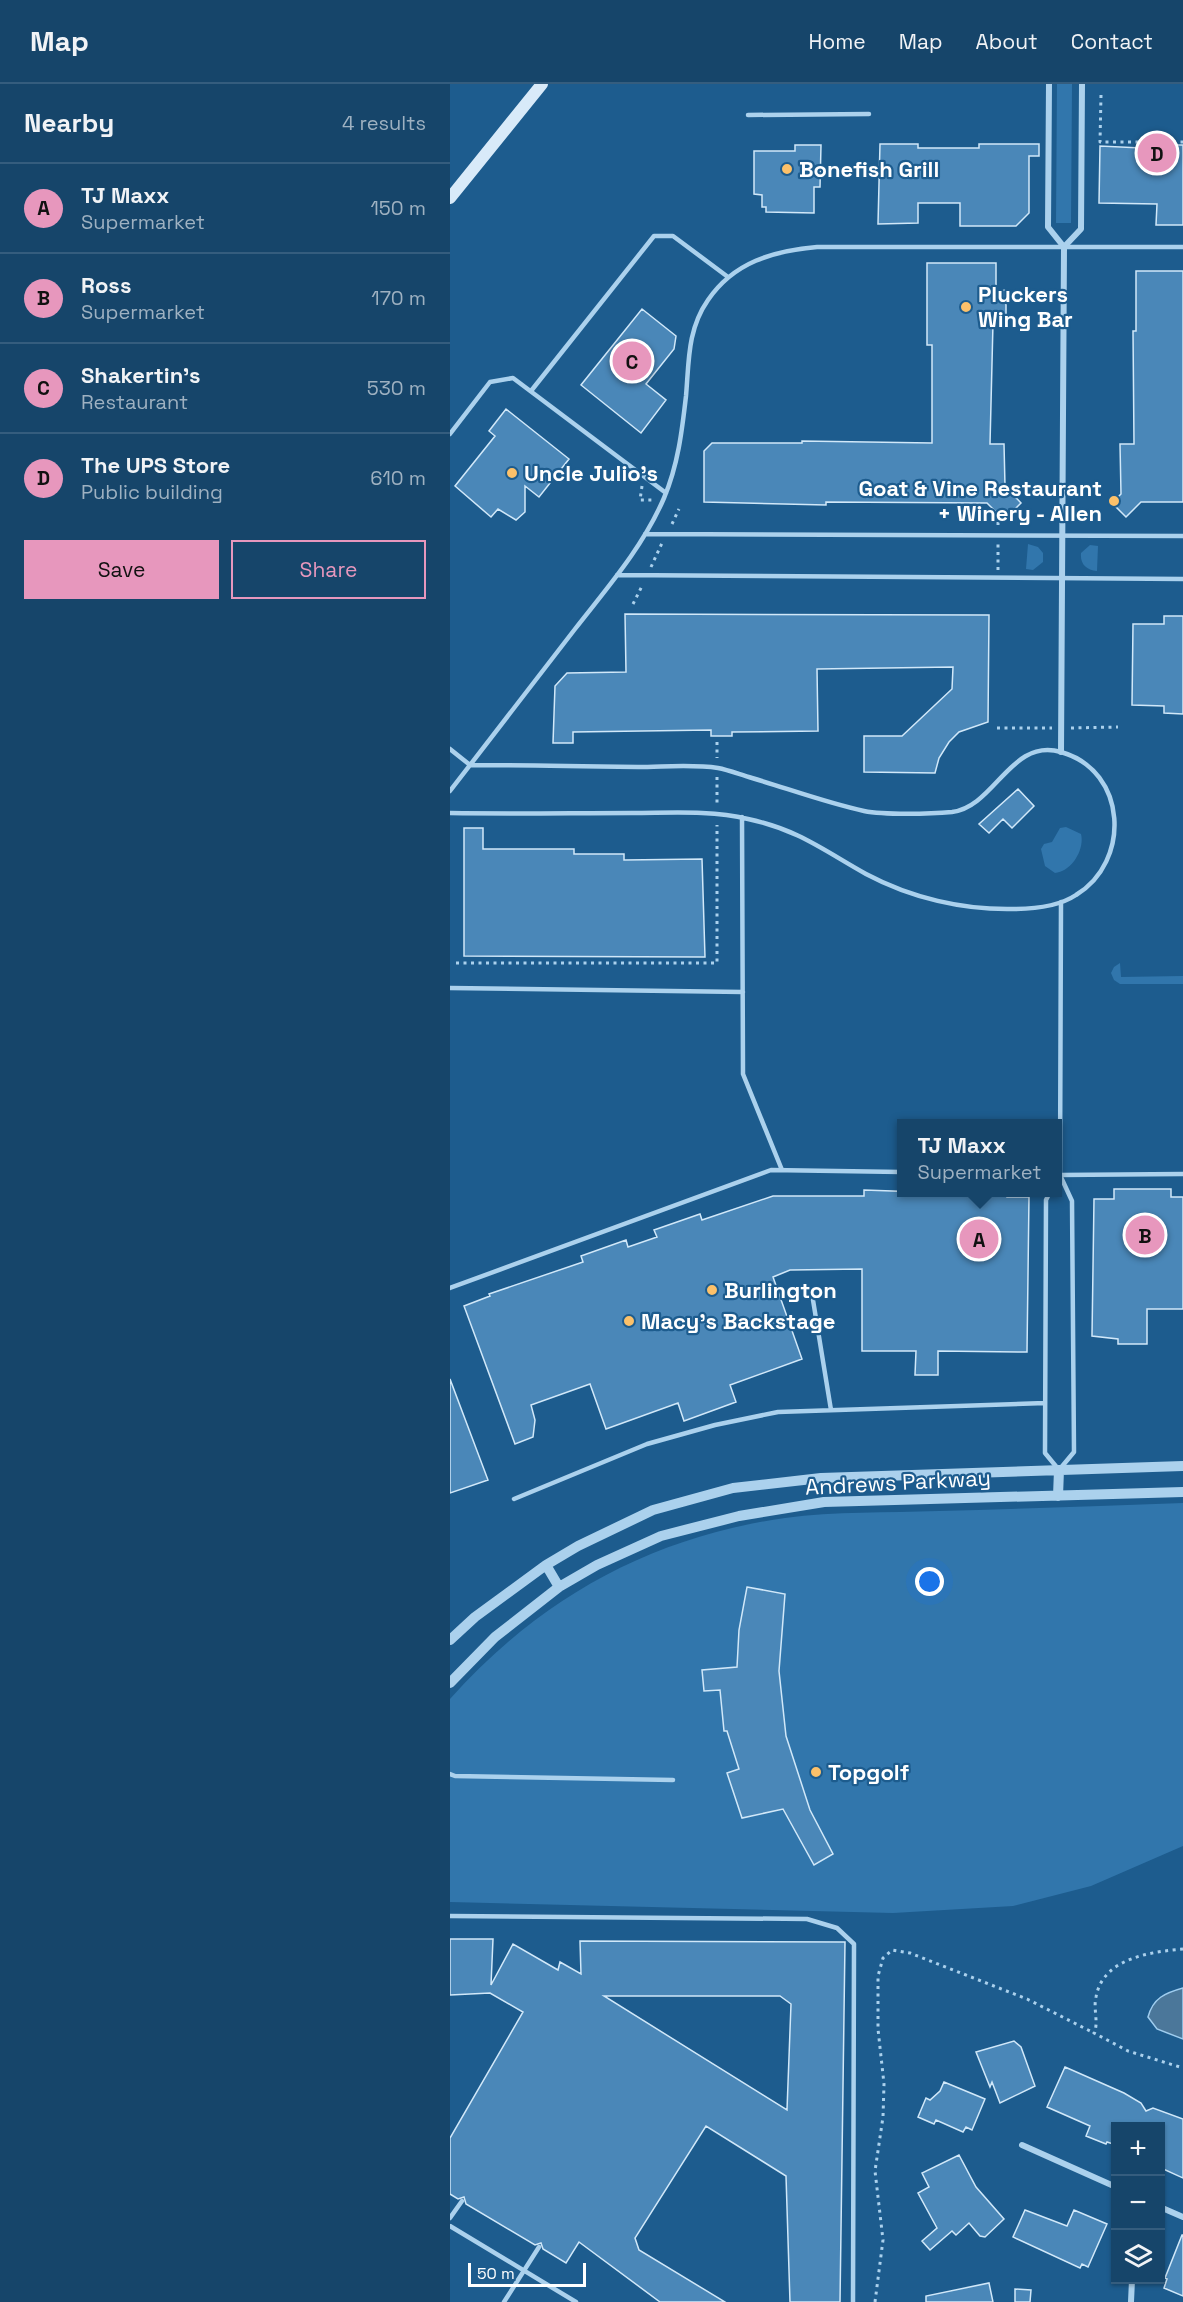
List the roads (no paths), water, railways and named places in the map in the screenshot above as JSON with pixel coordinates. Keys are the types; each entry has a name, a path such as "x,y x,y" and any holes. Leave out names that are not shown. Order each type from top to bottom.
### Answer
{"main road":[{"path":"450,198 542,84"}],"street":[{"path":"1049,84 1048,227 1064,247 1061,752"},
{"path":"1064,247 1081,229 1082,84"},
{"name":"Andrews Parkway","path":"450,1640 475,1617 546,1565 653,1510 733,1488 822,1478 1183,1466"},
{"path":"1058,1496 1059,1470"},
{"name":"Andrews Parkway","path":"450,1683 495,1637 559,1587 597,1565 661,1536 739,1516 824,1502 1183,1492"},
{"path":"546,1565 559,1587"},
{"path":"1022,2145 1111,2185"},
{"path":"1165,2209 1183,2217"},
{"path":"1131,2302 1132,2284"}],"lane":[{"path":"748,115 869,114"},
{"path":"531,391 654,236 673,236 728,277"},
{"path":"450,791 617,575 645,534 666,493 680,444 687,364 693,331 707,302 728,277 760,257 809,248 1183,247"},
{"path":"450,434 490,382 513,378 666,493"},
{"path":"645,534 1183,536"},
{"path":"617,575 1183,579"},
{"path":"450,749 470,765 717,768 869,812 961,810 976,801 1025,756 1046,750 1061,752 1091,769 1103,784 1111,800 1116,834 1110,858 1098,877 1080,893 1061,902 1033,909 998,909 962,906 906,892 869,875 805,837 742,817 717,814 450,813"},
{"path":"742,817 743,1074 782,1170"},
{"path":"1059,1119 1061,902"},
{"path":"450,988 743,992"},
{"path":"450,1288 771,1170 897,1172"},
{"path":"1062,1177 1183,1174"},
{"path":"1048,1197 1045,1453 1059,1470 1074,1452 1072,1201 1062,1184"},
{"path":"813,1300 831,1410"},
{"path":"514,1499 610,1457 684,1433 778,1412 1045,1402"},
{"path":"450,1774 455,1776 673,1780"},
{"path":"450,1916 807,1919 837,1928 854,1944 854,2302"},
{"path":"450,2218 462,2201"},
{"path":"450,2226 576,2302"},
{"path":"504,2302 538,2247"}],"place":[{"name":"The UPS Store","path":"1157,153"},
{"name":"Bonefish Grill","path":"787,169"},
{"name":"Pluckers Wing Bar","path":"966,307"},
{"name":"Shakertin's","path":"632,361"},
{"name":"Uncle Julio's","path":"512,473"},
{"name":"Goat & Vine Restaurant + Winery - Allen","path":"1114,501"},
{"name":"Ross","path":"1145,1235"},
{"name":"TJ Maxx","path":"979,1239"},
{"name":"Burlington","path":"712,1290"},
{"name":"Macy's Backstage","path":"629,1321"},
{"name":"Topgolf","path":"816,1772"}]}
